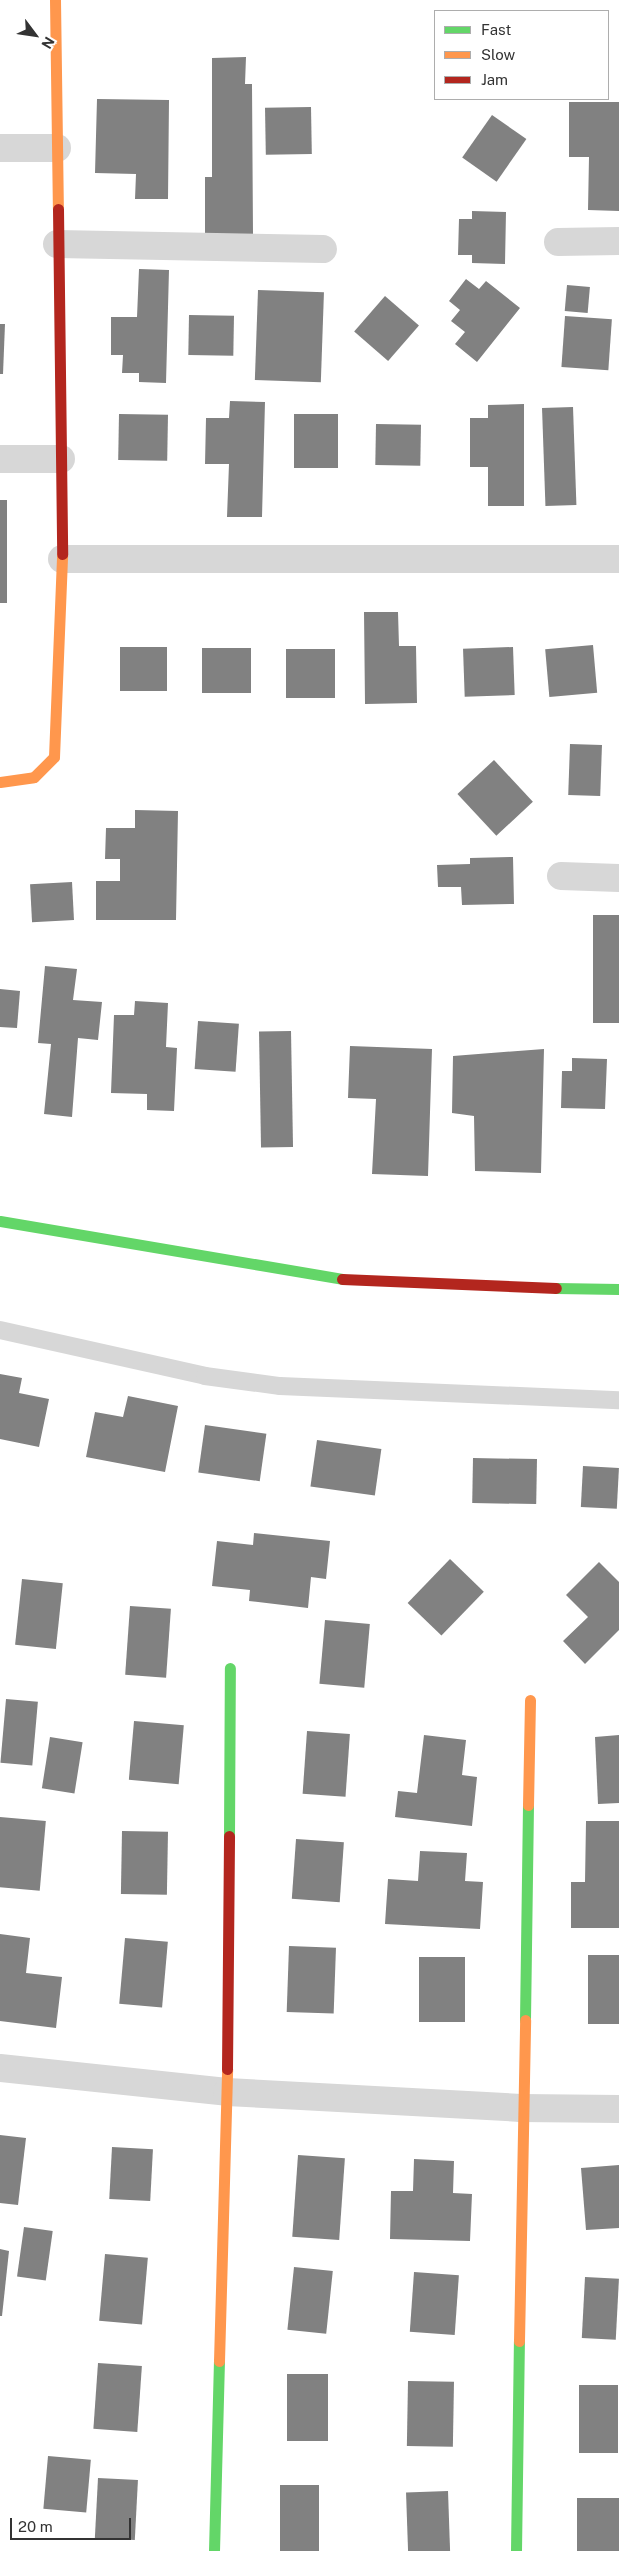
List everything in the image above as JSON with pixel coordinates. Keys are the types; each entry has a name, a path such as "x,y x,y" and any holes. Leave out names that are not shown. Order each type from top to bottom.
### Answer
{"street":[{"path":"0,782 34,777 54,757 62,559 55,0"},
{"path":"0,148 58,148"},
{"path":"558,242 619,241"},
{"path":"57,244 323,249"},
{"path":"0,459 60,459"},
{"path":"62,559 619,558"},
{"path":"561,876 619,878"},
{"path":"0,1221 325,1278 448,1287 619,1289"},
{"path":"214,2551 227,2092 230,1668"},
{"path":"516,2551 520,2108 530,1700"},
{"path":"0,2068 227,2092 520,2108 619,2109"}],"lane":[{"path":"0,1330 205,1376 280,1386 619,1400"}],"building":[{"path":"246,57 245,84 252,84 253,235 205,235 205,177 212,177 212,58"},
{"path":"97,99 169,100 168,199 135,199 136,174 95,173"},
{"path":"569,102 619,102 619,211 588,210 589,157 569,157"},
{"path":"311,107 312,154 266,155 265,108"},
{"path":"492,115 526,139 497,182 462,158"},
{"path":"472,211 506,212 505,264 472,263 472,255 458,255 459,219 472,219"},
{"path":"139,269 169,270 166,383 139,382 139,373 122,373 123,355 111,355 111,317 137,317"},
{"path":"466,279 479,289 486,281 520,308 477,362 455,344 465,332 451,321 460,310 449,301"},
{"path":"567,285 590,287 588,313 565,311"},
{"path":"258,290 324,292 321,382 255,380"},
{"path":"385,296 419,326 388,361 354,331"},
{"path":"189,315 234,316 233,356 188,355"},
{"path":"565,316 612,319 608,370 561,367"},
{"path":"0,324 5,324 3,374 0,374"},
{"path":"230,401 265,402 262,517 227,517 229,464 205,464 206,418 229,418"},
{"path":"524,404 524,506 488,506 488,467 470,467 470,418 488,418 488,405"},
{"path":"573,407 576,505 545,506 542,408"},
{"path":"119,414 168,415 167,461 118,460"},
{"path":"294,414 338,414 338,468 294,468"},
{"path":"376,424 421,425 420,466 375,465"},
{"path":"0,500 7,500 7,603 0,603"},
{"path":"364,612 398,612 399,646 416,646 417,703 365,704"},
{"path":"593,645 597,693 549,697 545,649"},
{"path":"120,647 167,647 167,691 120,691"},
{"path":"513,647 515,695 465,697 463,649"},
{"path":"202,648 251,648 251,693 202,693"},
{"path":"286,649 335,649 335,698 286,698"},
{"path":"570,744 602,745 600,796 568,795"},
{"path":"494,760 533,802 496,836 457,794"},
{"path":"135,810 178,811 176,920 96,920 96,881 120,881 120,859 105,859 106,828 135,828"},
{"path":"513,857 514,904 462,905 461,887 438,887 437,865 470,864 470,858"},
{"path":"72,882 74,920 32,922 30,884"},
{"path":"593,915 619,915 619,1023 593,1023"},
{"path":"45,966 77,969 73,1000 102,1002 98,1040 78,1038 72,1117 44,1114 51,1044 38,1043"},
{"path":"0,989 20,991 17,1028 0,1027"},
{"path":"135,1001 168,1003 166,1047 177,1048 174,1111 147,1110 147,1094 111,1093 114,1015 134,1015"},
{"path":"198,1021 239,1024 236,1072 195,1069"},
{"path":"291,1031 293,1147 261,1148 259,1032"},
{"path":"350,1046 432,1049 428,1176 372,1174 376,1099 348,1098"},
{"path":"544,1049 541,1173 475,1171 474,1116 452,1113 453,1056"},
{"path":"572,1058 607,1059 605,1109 561,1108 562,1071 572,1071"},
{"path":"0,1374 22,1378 19,1393 49,1399 39,1447 0,1439"},
{"path":"128,1396 178,1406 165,1472 86,1457 95,1412 123,1417"},
{"path":"205,1425 266,1434 260,1481 198,1473"},
{"path":"317,1440 381,1449 375,1496 310,1487"},
{"path":"473,1458 537,1459 536,1504 472,1503"},
{"path":"583,1466 619,1468 617,1509 581,1507"},
{"path":"254,1533 330,1541 326,1579 311,1577 308,1608 249,1601 250,1590 212,1586 217,1541 253,1545"},
{"path":"450,1559 484,1592 441,1636 408,1603"},
{"path":"599,1562 619,1582 619,1630 585,1664 563,1641 588,1617 566,1595"},
{"path":"22,1579 63,1583 56,1649 15,1645"},
{"path":"130,1606 171,1609 166,1678 125,1675"},
{"path":"325,1620 370,1624 364,1688 319,1684"},
{"path":"6,1699 38,1702 32,1766 0,1763"},
{"path":"134,1721 184,1725 179,1784 129,1780"},
{"path":"307,1731 350,1734 346,1797 303,1794"},
{"path":"424,1735 466,1740 462,1775 477,1777 472,1826 395,1817 398,1791 417,1793"},
{"path":"619,1735 619,1803 598,1804 595,1737"},
{"path":"50,1737 83,1742 74,1794 42,1788"},
{"path":"0,1817 46,1821 40,1891 0,1887"},
{"path":"586,1821 619,1821 619,1928 571,1928 571,1882 585,1882"},
{"path":"122,1831 168,1832 167,1895 121,1894"},
{"path":"296,1839 344,1842 340,1902 292,1899"},
{"path":"420,1851 467,1853 465,1881 483,1882 480,1929 385,1924 388,1879 418,1881"},
{"path":"0,1934 30,1938 26,1973 62,1977 56,2028 0,2021"},
{"path":"125,1938 168,1942 162,2007 119,2004"},
{"path":"289,1946 336,1948 334,2014 287,2012"},
{"path":"588,1955 619,1955 619,2024 588,2024"},
{"path":"419,1957 465,1957 465,2022 419,2022"},
{"path":"0,2135 26,2138 18,2205 0,2203"},
{"path":"112,2147 153,2149 150,2201 109,2199"},
{"path":"298,2155 345,2158 339,2240 292,2237"},
{"path":"414,2159 454,2161 453,2193 472,2194 470,2241 390,2239 391,2191 413,2191"},
{"path":"619,2165 619,2228 586,2230 581,2168"},
{"path":"24,2227 53,2231 46,2281 17,2277"},
{"path":"0,2249 9,2251 2,2316 0,2316"},
{"path":"105,2254 148,2258 142,2324 99,2321"},
{"path":"294,2267 333,2271 326,2334 287,2330"},
{"path":"414,2272 459,2275 455,2335 410,2332"},
{"path":"585,2277 619,2279 616,2340 582,2338"},
{"path":"98,2363 142,2366 137,2432 93,2429"},
{"path":"287,2374 328,2374 328,2441 287,2441"},
{"path":"408,2381 454,2382 453,2447 407,2446"},
{"path":"579,2385 618,2385 618,2453 579,2453"},
{"path":"48,2456 91,2460 86,2513 43,2509"},
{"path":"98,2478 138,2480 135,2540 95,2538"},
{"path":"280,2485 319,2485 319,2551 280,2551"},
{"path":"448,2491 450,2551 408,2551 406,2492"},
{"path":"577,2498 619,2498 619,2551 577,2551"}],"traffic: fast":[{"path":"0,1221 342,1279"},
{"path":"556,1288 619,1289"},
{"path":"229,1836 230,1668"},
{"path":"525,2020 528,1805"},
{"path":"516,2551 519,2341"},
{"path":"214,2551 219,2361"}],"traffic: slow":[{"path":"55,0 58,209"},
{"path":"0,782 34,777 54,757 62,554"},
{"path":"528,1805 530,1700"},
{"path":"519,2341 525,2020"},
{"path":"219,2361 227,2069"}],"traffic: jam":[{"path":"58,209 62,554"},
{"path":"342,1279 556,1288"},
{"path":"227,2069 229,1836"}]}
